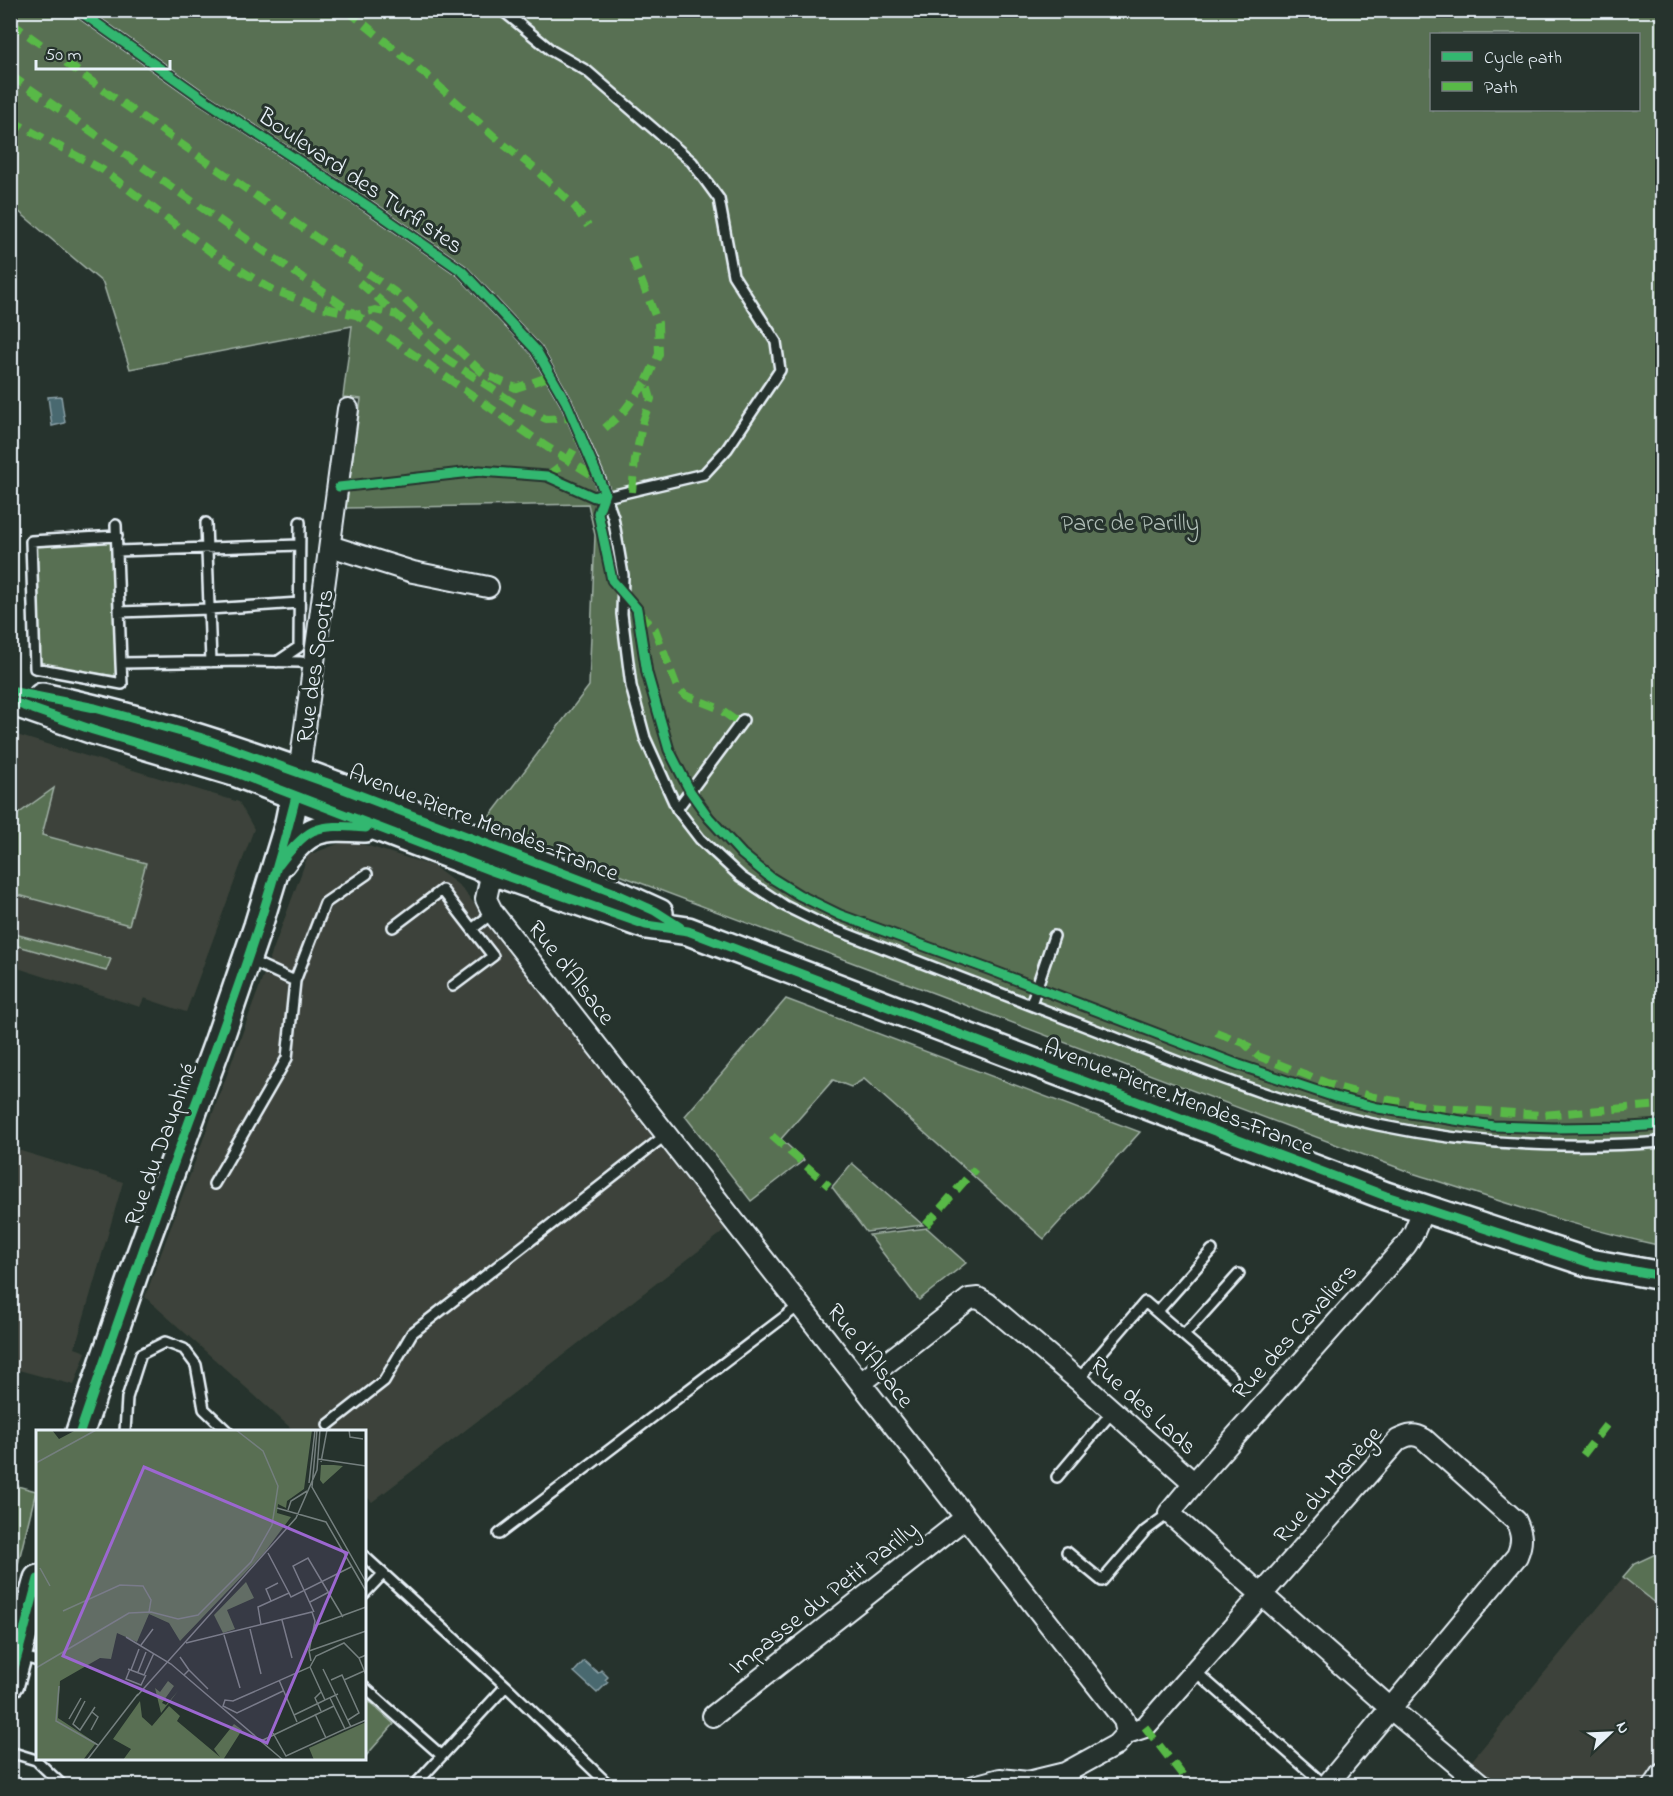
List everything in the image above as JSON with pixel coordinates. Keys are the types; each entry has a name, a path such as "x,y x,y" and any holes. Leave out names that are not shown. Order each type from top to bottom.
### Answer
{"main road":[{"path":"10,691 95,708 198,737 297,785"},
{"path":"10,701 93,730 234,772 297,785"},
{"name":"Avenue Pierre Mendès-France","path":"297,785 378,828 492,872 688,931 1386,1196 1590,1263 1662,1276"},
{"name":"Avenue Pierre Mendès-France","path":"297,785 615,893 651,918"},
{"name":"Rue du Dauphiné","path":"80,1430 140,1256 247,959 276,870 297,785"},
{"name":"Rue du Dauphiné","path":"276,870 284,858 314,830 332,827 378,828"},
{"path":"10,1683 28,1658 22,1624 36,1585"}],"street":[{"name":"Rue des Sports","path":"297,785 348,409"},
{"path":"330,546 413,572 488,587"},
{"name":"Rue d'Alsace","path":"492,872 486,899 493,913 1124,1720 1127,1732"},
{"name":"Rue des Cavaliers","path":"1194,1484 1406,1245 1424,1208"},
{"name":"Rue des Lads","path":"861,1383 969,1299 978,1298 987,1303 1078,1380 1194,1484 1169,1513"},
{"name":"Rue du Manège","path":"1127,1732 1145,1727 1398,1440 1416,1434 1433,1446 1516,1521 1522,1544 1516,1556 1391,1708"},
{"path":"1169,1513 1261,1596 1483,1785"},
{"name":"Impasse du Petit Parilly","path":"713,1716 964,1518"},
{"path":"1326,1785 1391,1708"},
{"path":"974,1785 1000,1779 1030,1784 1065,1773 1116,1745 1127,1732"},
{"path":"1654,1785 1662,1774"}],"lane":[{"name":"Boulevard des Turfistes","path":"78,10 202,98 368,206 462,271 536,350 566,402 613,517 623,575 622,614 631,686 645,738 677,808 700,839 741,877 785,906 824,925 1228,1081 1302,1106 1379,1125 1485,1142 1601,1146 1662,1142"},
{"path":"502,10 552,51 587,71 692,162 719,199 733,275 776,342 780,370 727,449 704,474 606,497"},
{"path":"206,522 211,662"},
{"path":"276,662 299,647 300,522"},
{"path":"116,525 117,536 122,684 35,668 31,540 117,536"},
{"path":"117,551 299,545"},
{"path":"119,612 300,603"},
{"path":"121,663 300,662 314,664"},
{"path":"677,808 743,720"},
{"path":"214,1184 287,1058 295,981 325,903 367,874"},
{"path":"393,927 442,890 493,956 453,986"},
{"path":"472,929 493,913"},
{"path":"1031,1004 1054,936"},
{"path":"247,959 295,981"},
{"path":"328,1425 384,1381 412,1333 667,1134"},
{"path":"1158,1312 1212,1250"},
{"path":"1184,1335 1239,1274"},
{"path":"1078,1380 1145,1302 1232,1377"},
{"path":"499,1534 800,1305"},
{"path":"125,1430 127,1398 141,1354 165,1342 184,1349 196,1365 204,1409 227,1430"},
{"path":"1057,1477 1113,1411"},
{"path":"1067,1552 1102,1581 1145,1531 1169,1513"},
{"path":"366,1558 610,1785"},
{"path":"366,1592 383,1574"},
{"path":"1195,1671 1326,1785"},
{"path":"414,1785 506,1686"},
{"path":"366,1689 441,1755"},
{"path":"10,1752 36,1760 63,1785"}],"shaded area":[{"path":"10,733 239,802 254,829 186,1012 144,998 140,1007 11,966"},
{"path":"349,840 433,866 461,887 604,1067 727,1229 372,1502 366,1496 366,1430 293,1430 145,1297 308,855"},
{"path":"11,1148 123,1182 75,1348 86,1352 74,1385 11,1368"},
{"path":"1662,1551 1662,1785 1451,1786 1634,1564"}],"green space":[{"name":"Parc de Parilly","path":"11,11 1662,11 1662,1246 1567,1222 1412,1173 484,824 589,686 595,535 588,504 346,508 361,399 343,397 352,326 130,369 103,283 11,205"},
{"path":"113,542 116,676 38,665 35,544"},
{"path":"54,788 42,835 146,863 129,925 11,893 11,819"},
{"path":"10,933 111,959 106,971 11,944"},
{"path":"786,999 1140,1132 1044,1239 864,1079 851,1087 833,1080 781,1139 804,1160 751,1201 685,1116"},
{"path":"852,1163 923,1225 866,1232 832,1187"},
{"path":"927,1228 966,1263 919,1300 869,1235"},
{"path":"10,1484 36,1491 15,1576 10,1575"},
{"path":"1662,1551 1662,1608 1623,1577 1634,1564"},
{"path":"366,1699 394,1724 366,1756"}],"water":[{"path":"61,396 65,423 52,426 48,397"},
{"path":"584,1661 598,1673 601,1670 608,1677 605,1680 608,1682 597,1693 574,1672"}],"marked path":[{"path":"347,10 535,169 575,207 588,226"},
{"path":"10,22 109,94 402,297 484,374 516,388 551,376"},
{"path":"10,75 547,447 597,478"},
{"path":"10,120 103,170 211,252 271,289 313,305 356,315 375,310 397,315 442,356 514,403 546,419 573,418"},
{"path":"632,257 658,323 659,354 646,382 651,399 643,421 635,460 632,492"},
{"path":"359,282 397,315"},
{"path":"605,428 624,411 646,382"},
{"path":"547,476 568,460 581,437"},
{"path":"639,612 655,629 677,687 685,695 718,708 740,724"},
{"path":"1216,1032 1244,1043 1258,1056 1340,1088 1429,1107 1541,1115 1662,1105"},
{"path":"772,1136 829,1186"},
{"path":"926,1225 975,1169"},
{"path":"1583,1455 1607,1424"},
{"path":"1145,1727 1191,1786"}],"cycle path":[{"path":"78,10 202,98 368,206 462,271 536,350 566,402 605,493"},
{"path":"339,487 480,471 547,476 594,497 605,493"},
{"path":"605,493 598,513 612,580 637,609 647,673 669,750 690,791 709,818 742,854 770,877 799,895 840,915 1239,1065 1335,1097 1378,1108 1493,1126 1554,1128 1662,1125"},
{"path":"10,691 95,708 199,737 333,785 615,893 655,911 680,927"},
{"path":"10,701 93,730 234,772 492,871 646,925 688,931 1386,1196 1590,1263 1662,1276"},
{"path":"81,1430 247,959 274,878 296,796"},
{"path":"279,865 299,841 313,831 332,827 366,828"},
{"path":"10,1683 36,1586"}]}
